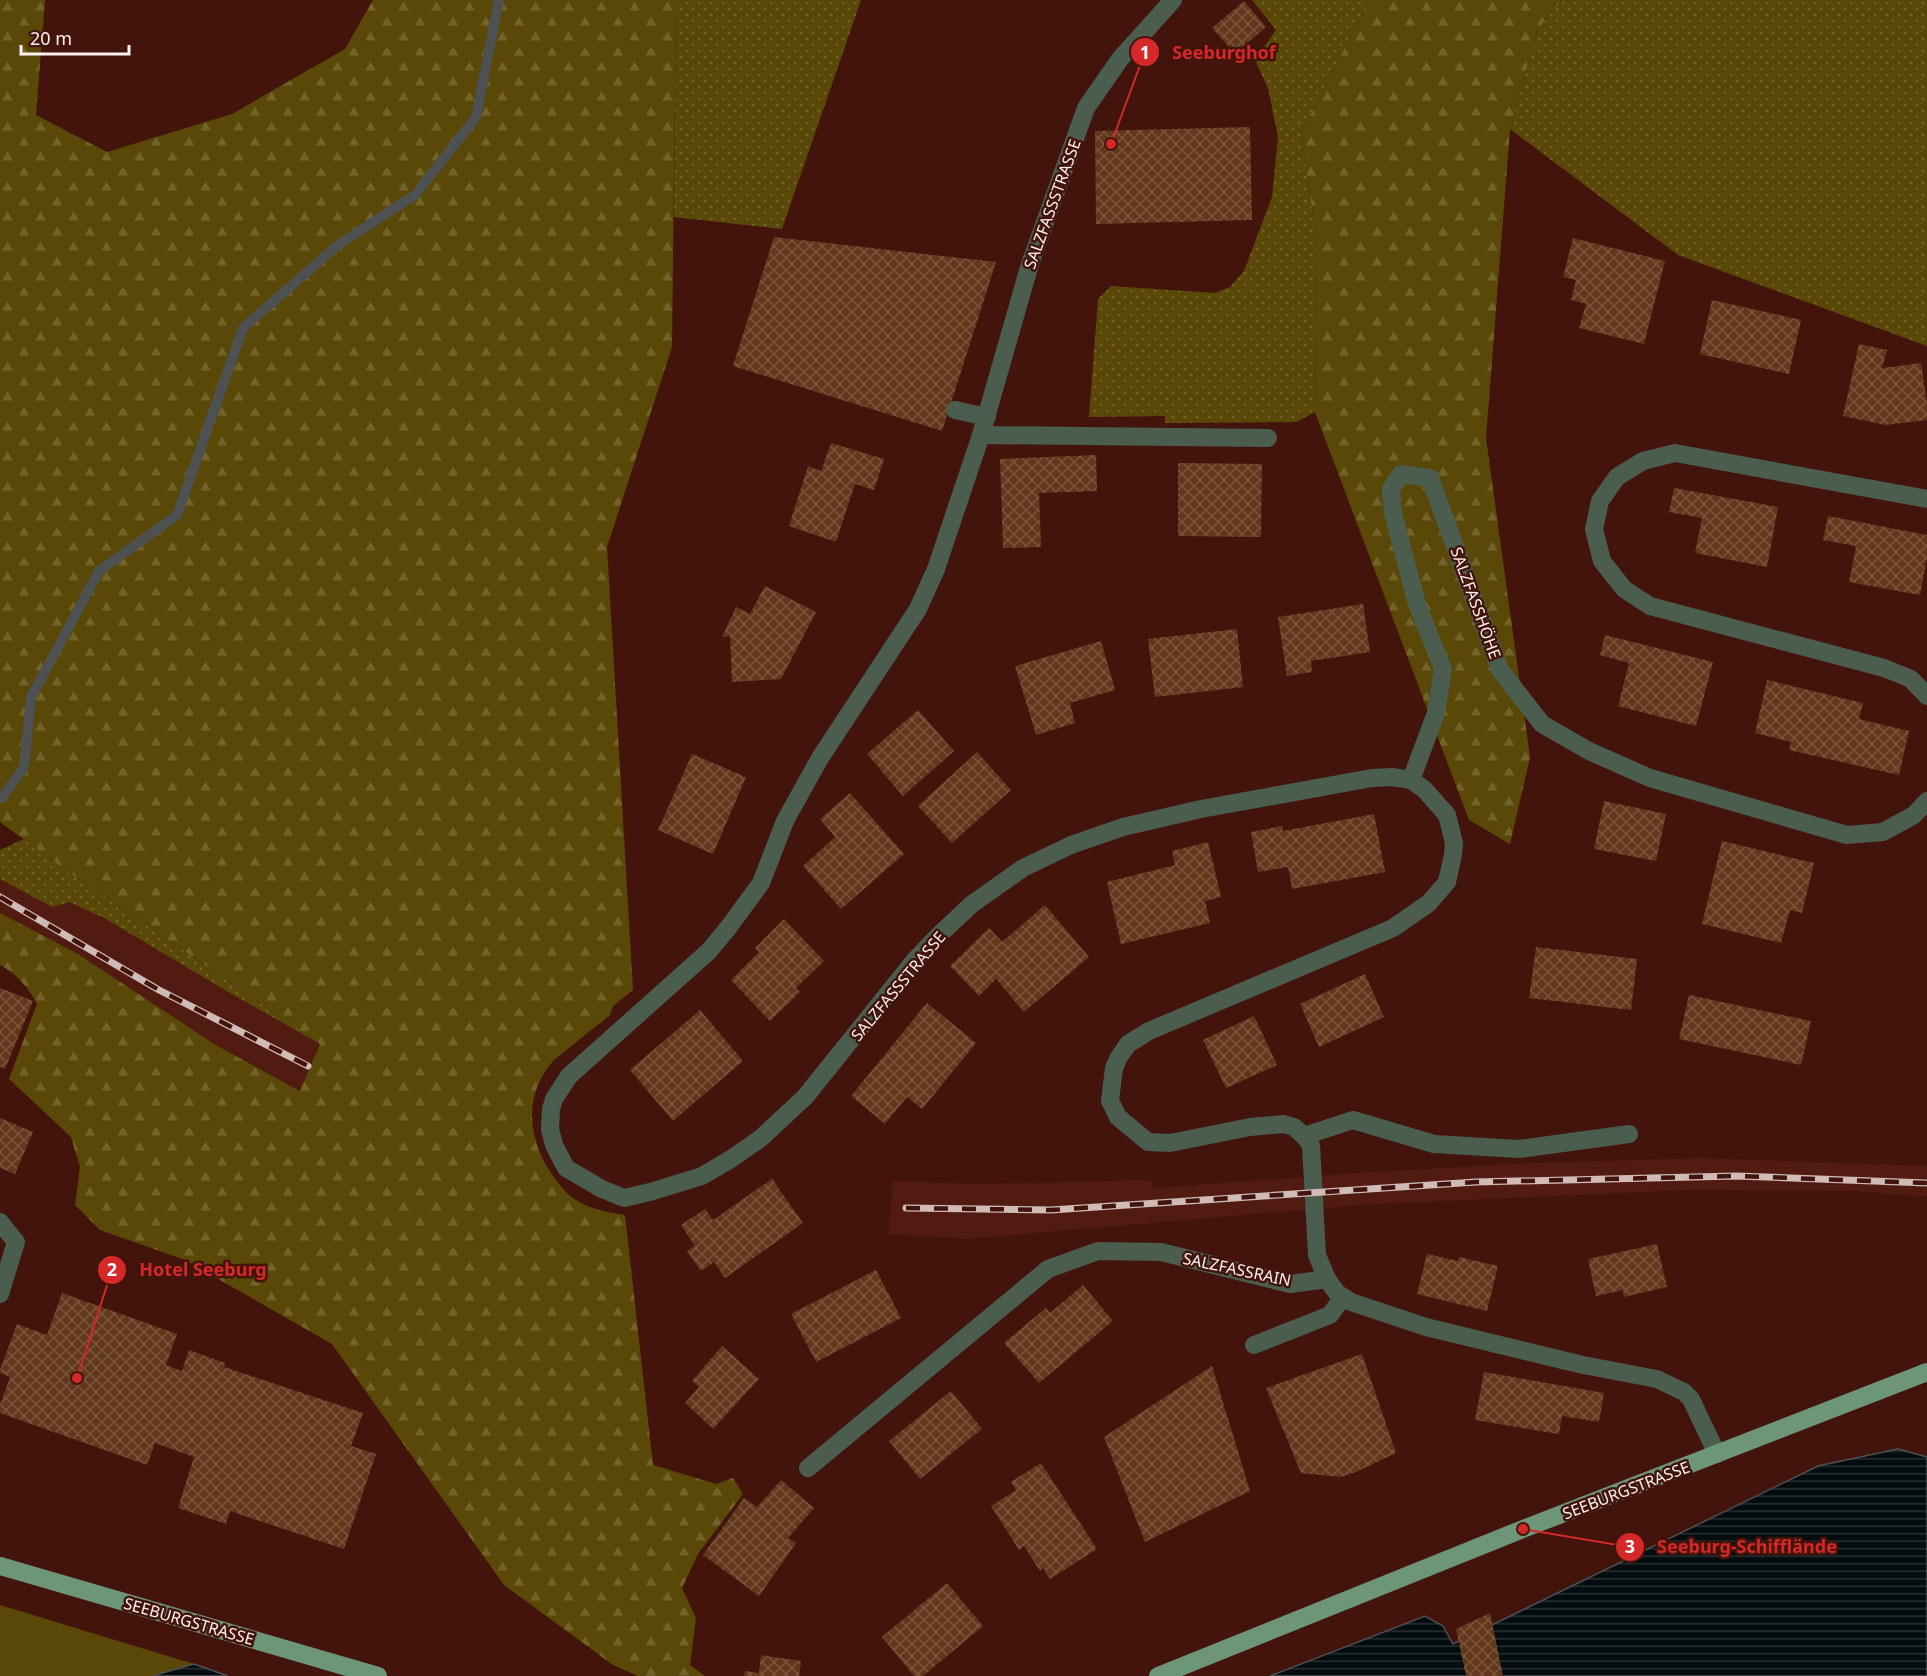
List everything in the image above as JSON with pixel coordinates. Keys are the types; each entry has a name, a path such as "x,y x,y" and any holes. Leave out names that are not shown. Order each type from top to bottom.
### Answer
{"main road":[{"name":"SEEBURGSTRASSE","path":"1158,1676 1512,1534 1927,1372"},
{"name":"SEEBURGSTRASSE","path":"0,1566 378,1676"}],"street":[{"name":"SALZFASSSTRASSE","path":"1173,0 1120,59 1086,108 1030,264 981,435 936,569 918,609 820,758 785,821 761,883 728,928 708,951 569,1076 554,1099 551,1109 550,1129 554,1145 566,1168 602,1189 624,1198 702,1176 761,1138 805,1097 915,960 972,904 1023,868 1071,845 1123,827 1201,809 1372,778 1392,777 1411,780"},
{"path":"955,410 987,417"},
{"path":"981,435 1268,438"},
{"path":"1927,499 1674,453 1643,460 1617,477 1600,501 1594,529 1602,561 1624,589 1650,606 1884,668 1911,679 1927,696"},
{"name":"SALZFASSHÖHE","path":"1411,780 1436,713 1443,669 1417,604 1393,513 1391,489 1401,474 1430,478 1500,670 1542,724 1589,751 1650,778 1847,835 1883,832 1914,815 1927,801"},
{"path":"1411,780 1424,789 1447,815 1454,843 1447,882 1429,903 1393,928 1149,1031 1128,1044 1114,1068 1110,1101 1118,1117 1148,1142 1170,1143 1250,1127 1284,1124 1294,1127 1311,1145 1317,1255 1327,1279 1343,1297 1351,1302 1426,1326 1583,1365 1657,1379 1684,1392 1691,1399 1717,1454"},
{"path":"1304,1136 1353,1120 1434,1144 1519,1149 1629,1134"},
{"path":"0,1222 16,1242 0,1294"},
{"name":"SALZFASSRAIN","path":"808,1468 1048,1269 1098,1251 1161,1252 1290,1284 1327,1279"},
{"path":"1254,1345 1330,1315 1343,1297"}],"shaded area":[{"path":"0,879 52,907 69,902 104,918 320,1044 301,1091 214,1044 78,954 0,913"},
{"path":"1700,1158 1927,1166 1927,1197 1855,1191 1691,1190 1360,1205 966,1239 888,1234 893,1181 978,1184 1152,1180 1153,1188 1532,1163"},
{"path":"1898,1449 1927,1457 1927,1676 1270,1676 1425,1616 1443,1626 1453,1644 1818,1466"},
{"path":"194,1664 228,1676 152,1676"}],"green space":[{"path":"0,0 45,0 36,115 107,152 232,114 345,49 373,0 676,0 672,347 607,547 633,990 613,1006 610,1015 554,1060 543,1074 536,1089 532,1120 540,1152 560,1186 579,1202 604,1211 625,1215 653,1465 716,1484 733,1478 743,1494 698,1554 682,1588 696,1618 690,1665 705,1676 638,1676 613,1665 504,1585 332,1344 185,1260 100,1230 75,1205 80,1167 71,1137 9,1079 37,1004 22,982 0,965 0,913 78,954 214,1044 300,1091 320,1044 60,866 0,822"},
{"path":"676,0 861,0 782,229 674,217"},
{"path":"1252,0 1369,0 1301,133 1317,244 1315,412 1296,422 1165,423 1165,416 1089,417 1098,299 1111,286 1215,293 1230,287 1244,271 1272,197 1278,137 1268,88 1255,60 1276,30"},
{"path":"1369,0 1562,0 1538,29 1510,129 1486,438 1530,757 1510,844 1469,820 1315,412 1317,244 1301,133"},
{"path":"1562,0 1927,0 1927,346 1678,255 1510,129 1538,29"},
{"path":"24,839 320,1044 104,918 69,902 52,907 0,879 0,850"},
{"path":"0,1605 194,1664 152,1676 0,1676"}],"building":[{"path":"1244,1 1266,27 1235,54 1212,28"},
{"path":"1250,127 1252,220 1096,224 1095,131"},
{"path":"774,237 996,262 942,431 733,366"},
{"path":"1573,238 1665,261 1644,344 1579,328 1586,304 1571,300 1576,280 1563,277"},
{"path":"1712,300 1801,320 1789,374 1700,354"},
{"path":"1859,344 1887,350 1882,368 1921,363 1927,420 1885,425 1843,416"},
{"path":"831,443 884,459 874,490 855,484 836,542 789,526 808,466 821,471"},
{"path":"1096,455 1097,491 1039,493 1041,547 1003,548 1000,459"},
{"path":"1178,463 1262,464 1261,537 1178,536"},
{"path":"1674,488 1778,507 1767,567 1695,553 1702,518 1669,512"},
{"path":"1828,516 1927,535 1927,557 1920,595 1849,582 1856,546 1823,540"},
{"path":"765,586 816,612 781,679 732,682 730,636 722,637 736,607 750,614"},
{"path":"1363,604 1370,652 1311,661 1312,672 1287,676 1278,617"},
{"path":"1237,629 1243,687 1155,697 1148,639"},
{"path":"1605,635 1713,662 1696,726 1618,706 1629,663 1600,655"},
{"path":"1101,641 1115,690 1070,703 1075,723 1036,735 1015,666"},
{"path":"1767,680 1863,703 1859,719 1909,731 1899,775 1789,750 1791,742 1755,733"},
{"path":"918,710 954,751 903,796 867,754"},
{"path":"977,752 1011,790 952,843 918,806"},
{"path":"692,754 746,777 713,854 658,830"},
{"path":"850,793 904,854 841,909 803,866 835,837 820,819"},
{"path":"1604,801 1666,814 1656,861 1594,849"},
{"path":"1374,814 1385,872 1292,889 1288,867 1258,872 1251,832 1282,826 1283,831"},
{"path":"1722,841 1814,863 1802,913 1790,910 1781,943 1702,924"},
{"path":"1208,842 1221,897 1205,901 1210,923 1121,944 1107,882 1175,865 1172,851"},
{"path":"1045,905 1089,957 1024,1012 996,979 979,996 950,966 989,928 1002,942"},
{"path":"784,919 824,961 796,988 800,992 770,1021 731,980 759,952 755,948"},
{"path":"1536,947 1637,959 1631,1010 1529,998"},
{"path":"1365,974 1384,1017 1319,1047 1300,1004"},
{"path":"0,988 33,1001 5,1069 0,1067"},
{"path":"1689,995 1811,1021 1801,1065 1679,1039"},
{"path":"927,1003 976,1043 922,1109 907,1097 885,1124 851,1096"},
{"path":"700,1010 743,1061 673,1121 630,1070"},
{"path":"1254,1016 1277,1065 1226,1088 1203,1040"},
{"path":"0,1118 33,1132 15,1174 0,1168"},
{"path":"772,1179 803,1223 725,1278 714,1262 701,1271 687,1251 695,1246 681,1225 705,1209 713,1220"},
{"path":"1657,1244 1667,1287 1624,1297 1623,1290 1596,1296 1588,1259"},
{"path":"1427,1254 1458,1261 1459,1257 1498,1266 1487,1311 1417,1294"},
{"path":"876,1270 901,1318 816,1362 791,1314"},
{"path":"1083,1285 1113,1321 1039,1383 1004,1343 1046,1308 1050,1313"},
{"path":"62,1293 177,1334 166,1365 182,1371 189,1350 225,1363 224,1367 363,1413 351,1446 376,1454 344,1549 230,1511 226,1524 178,1508 194,1457 155,1443 147,1465 0,1413 0,1405 10,1377 0,1373 0,1370 17,1324 47,1335"},
{"path":"722,1346 759,1379 713,1429 685,1403 699,1387 692,1381"},
{"path":"1362,1354 1396,1453 1341,1477 1301,1473 1266,1388"},
{"path":"1212,1366 1250,1491 1145,1542 1104,1437"},
{"path":"1484,1372 1604,1393 1599,1422 1562,1416 1559,1434 1475,1420"},
{"path":"951,1391 982,1429 920,1479 889,1441"},
{"path":"1041,1463 1097,1549 1050,1579 1043,1568 1040,1571 1024,1546 1019,1550 991,1506 1016,1490 1011,1482"},
{"path":"781,1480 814,1508 788,1538 796,1543 759,1596 703,1555 744,1498 757,1507"},
{"path":"947,1583 983,1626 923,1676 914,1676 882,1637"},
{"path":"1490,1613 1503,1676 1466,1676 1456,1629"},
{"path":"761,1655 801,1661 799,1676 744,1676 745,1671 759,1673"}],"waterway":[{"path":"2,798 24,767 31,697 99,571 177,515 243,328 338,245 415,195 476,117 499,0"}],"railway":[{"path":"0,897 159,990 308,1066"},
{"path":"906,1208 1051,1210 1476,1182 1736,1176 1927,1183"}],"place":[{"name":"Seeburghof","path":"1111,144"},
{"name":"Hotel Seeburg","path":"77,1378"},
{"name":"Seeburg-Schifflände","path":"1523,1529"}]}
